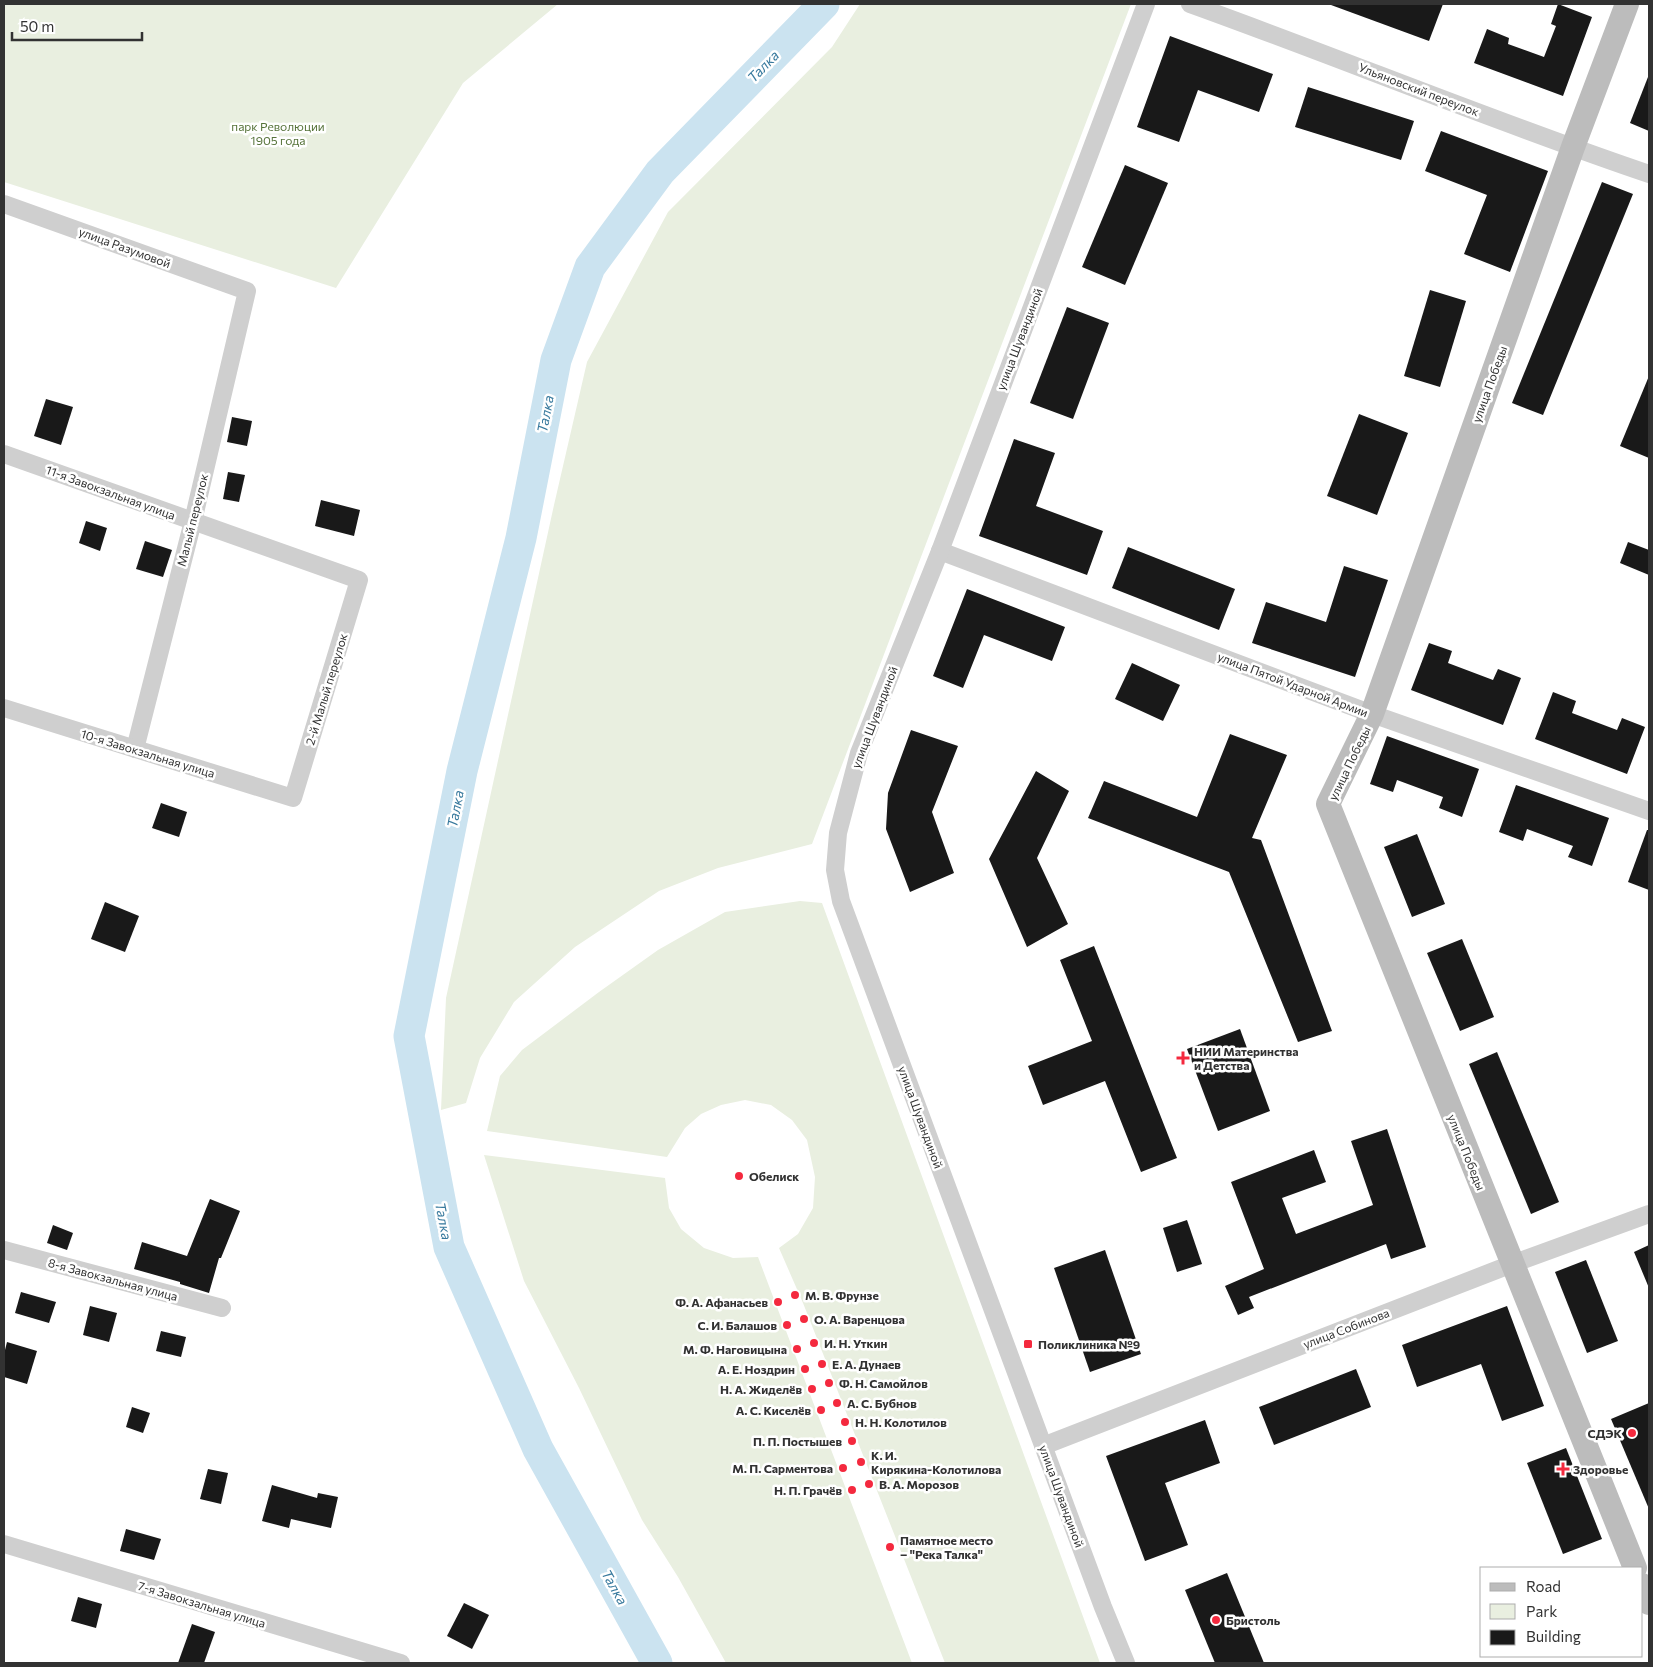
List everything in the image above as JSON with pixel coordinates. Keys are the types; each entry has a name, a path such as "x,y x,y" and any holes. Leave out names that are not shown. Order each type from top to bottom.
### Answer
{"street":[{"name":"улица Шувандиной","path":"1126,1663 1103,1607 841,901 835,870 838,833 859,753 940,551 1146,4"},
{"name":"Ульяновский переулок","path":"1190,4 1308,46 1649,174"},
{"name":"улица Победы","path":"1627,4 1573,147 1372,714 1328,804 1635,1567"},
{"name":"улица Разумовой","path":"4,204 246,291"},
{"name":"Малый переулок","path":"135,749 192,521 246,291"},
{"name":"11-я Завокзальная улица","path":"4,454 359,580"},
{"name":"улица Пятой Ударной Армии","path":"940,551 1372,714 1649,811"},
{"name":"2-й Малый переулок","path":"293,798 359,580"},
{"name":"10-я Завокзальная улица","path":"4,708 293,798"},
{"name":"улица Собинова","path":"1043,1446 1512,1264 1649,1214"},
{"name":"8-я Завокзальная улица","path":"5,1255 222,1308"},
{"name":"7-я Завокзальная улица","path":"4,1544 401,1663"},
{"path":"1643,1588 1649,1603"}],"green space":[{"name":"парк Революции 1905 года","path":"4,4 558,4 463,83 336,288 4,182"},
{"path":"860,4 1131,4 812,844 718,868 659,891 575,947 514,1002 480,1058 466,1103 441,1110 446,998 587,362 668,212 832,47"},
{"path":"800,901 822,903 1100,1663 945,1663 803,1303 779,1248 798,1234 813,1208 815,1177 807,1140 792,1120 771,1105 745,1100 721,1105 701,1114 685,1128 667,1157 487,1131 500,1076 522,1050 599,992 658,950 725,912"},
{"path":"484,1155 665,1178 669,1208 681,1229 704,1248 733,1258 758,1257 912,1663 726,1663 678,1577 642,1520 579,1388 524,1281"}],"building":[{"path":"1332,4 1443,4 1429,41"},
{"path":"1558,4 1592,17 1563,96 1474,63 1487,29 1509,38 1508,44 1544,57 1556,26 1551,24"},
{"path":"1170,36 1273,74 1259,112 1198,90 1179,142 1137,127"},
{"path":"1649,78 1649,131 1630,123"},
{"path":"1308,87 1414,121 1401,160 1295,127"},
{"path":"1441,131 1548,171 1510,272 1464,254 1487,195 1425,171"},
{"path":"1125,165 1168,183 1125,285 1082,267"},
{"path":"1602,182 1633,194 1543,415 1512,403"},
{"path":"1430,290 1466,301 1440,387 1404,376"},
{"path":"1067,307 1109,323 1073,419 1030,403"},
{"path":"1649,376 1649,458 1620,446"},
{"path":"46,399 73,407 61,445 34,436"},
{"path":"1359,414 1408,433 1377,515 1327,496"},
{"path":"232,417 252,421 247,446 227,442"},
{"path":"1014,439 1055,453 1036,506 1103,531 1087,575 979,536"},
{"path":"228,472 245,475 239,502 223,499"},
{"path":"321,500 360,510 354,536 315,526"},
{"path":"86,521 107,528 100,551 79,543"},
{"path":"145,541 172,550 163,577 136,569"},
{"path":"1628,542 1649,550 1649,575 1620,563"},
{"path":"1128,547 1235,589 1219,630 1112,588"},
{"path":"1344,566 1388,580 1355,677 1252,643 1266,602 1326,622"},
{"path":"967,589 1065,627 1052,661 984,635 963,688 933,676"},
{"path":"1429,643 1452,651 1448,663 1493,680 1498,669 1521,678 1503,725 1411,690"},
{"path":"1132,663 1180,685 1163,721 1115,699"},
{"path":"1553,692 1576,701 1572,713 1617,730 1622,718 1645,727 1627,774 1535,739"},
{"path":"911,730 958,746 932,812 954,873 910,892 886,829 888,793"},
{"path":"1230,734 1287,755 1252,838 1261,840 1332,1031 1298,1042 1229,872 1088,818 1104,781 1197,817"},
{"path":"1387,736 1479,769 1462,817 1439,808 1443,797 1397,780 1393,792 1370,784"},
{"path":"1036,771 1069,791 1037,858 1068,924 1027,947 989,859"},
{"path":"1516,785 1609,818 1592,866 1568,857 1573,846 1527,829 1523,841 1499,832"},
{"path":"161,803 187,812 179,837 152,828"},
{"path":"1647,830 1649,830 1649,890 1628,882"},
{"path":"1417,834 1445,904 1412,917 1384,847"},
{"path":"105,902 139,916 125,952 91,939"},
{"path":"1462,939 1494,1017 1460,1031 1427,953"},
{"path":"1094,946 1177,1158 1141,1172 1105,1081 1043,1105 1028,1066 1092,1041 1060,960"},
{"path":"1240,1029 1270,1111 1218,1131 1187,1049"},
{"path":"1497,1052 1559,1202 1531,1214 1469,1064"},
{"path":"1387,1129 1426,1247 1391,1259 1386,1244 1249,1297 1254,1308 1238,1315 1225,1286 1264,1269 1231,1182 1314,1150 1326,1182 1282,1198 1296,1234 1373,1205 1351,1141"},
{"path":"210,1199 240,1211 221,1258 219,1258 209,1293 180,1284 180,1282 134,1269 142,1242 187,1256"},
{"path":"1187,1220 1202,1264 1177,1272 1163,1228"},
{"path":"53,1225 73,1233 67,1250 47,1243"},
{"path":"1649,1245 1649,1288 1634,1252"},
{"path":"1105,1250 1141,1354 1090,1372 1054,1268"},
{"path":"1586,1260 1618,1341 1587,1353 1555,1272"},
{"path":"21,1292 56,1302 49,1323 15,1313"},
{"path":"90,1306 117,1313 109,1342 83,1335"},
{"path":"1507,1306 1544,1406 1502,1421 1481,1364 1417,1387 1402,1345"},
{"path":"161,1331 186,1337 181,1357 156,1351"},
{"path":"7,1342 37,1351 27,1384 4,1377 4,1354"},
{"path":"1356,1369 1371,1407 1274,1445 1259,1407"},
{"path":"1649,1403 1649,1509 1611,1419"},
{"path":"132,1407 150,1413 143,1433 126,1427"},
{"path":"1205,1420 1220,1463 1165,1483 1188,1545 1145,1561 1106,1456"},
{"path":"1566,1448 1602,1539 1563,1554 1527,1463"},
{"path":"208,1469 228,1473 221,1504 200,1499"},
{"path":"272,1485 317,1498 318,1493 338,1497 331,1528 291,1519 289,1528 262,1521"},
{"path":"126,1529 161,1539 154,1560 120,1551"},
{"path":"1227,1573 1264,1663 1215,1663 1185,1590"},
{"path":"78,1597 102,1604 96,1628 71,1621"},
{"path":"464,1603 489,1615 472,1649 447,1636"},
{"path":"192,1624 215,1632 204,1663 178,1663"}],"waterway":[{"name":"Талка","path":"657,1663 538,1449 449,1247 409,1036 462,771 521,538 556,360 590,267 660,172 824,4"}],"place":[{"name":"НИИ Материнства и Детства","path":"1183,1058"},
{"name":"Обелиск","path":"739,1176"},
{"name":"М. В. Фрунзе","path":"795,1295"},
{"name":"Ф. А. Афанасьев","path":"778,1302"},
{"name":"О. А. Варенцова","path":"804,1319"},
{"name":"С. И. Балашов","path":"787,1325"},
{"name":"И. Н. Уткин","path":"814,1343"},
{"name":"Поликлиника №9","path":"1028,1344"},
{"name":"М. Ф. Наговицына","path":"797,1349"},
{"name":"Е. А. Дунаев","path":"822,1364"},
{"name":"А. Е. Ноздрин","path":"805,1369"},
{"name":"Ф. Н. Самойлов","path":"829,1383"},
{"name":"Н. А. Жиделёв","path":"812,1389"},
{"name":"А. С. Бубнов","path":"837,1403"},
{"name":"А. С. Киселёв","path":"821,1410"},
{"name":"Н. Н. Колотилов","path":"845,1422"},
{"name":"СДЭК","path":"1632,1433"},
{"name":"П. П. Постышев","path":"852,1441"},
{"name":"К. И. Кирякина-Колотилова","path":"861,1462"},
{"name":"М. П. Сарментова","path":"843,1468"},
{"name":"Здоровье","path":"1563,1469"},
{"name":"В. А. Морозов","path":"869,1484"},
{"name":"Н. П. Грачёв","path":"852,1490"},
{"name":"Памятное место – \"Река Талка\"","path":"890,1547"},
{"name":"Бристоль","path":"1216,1620"}]}
